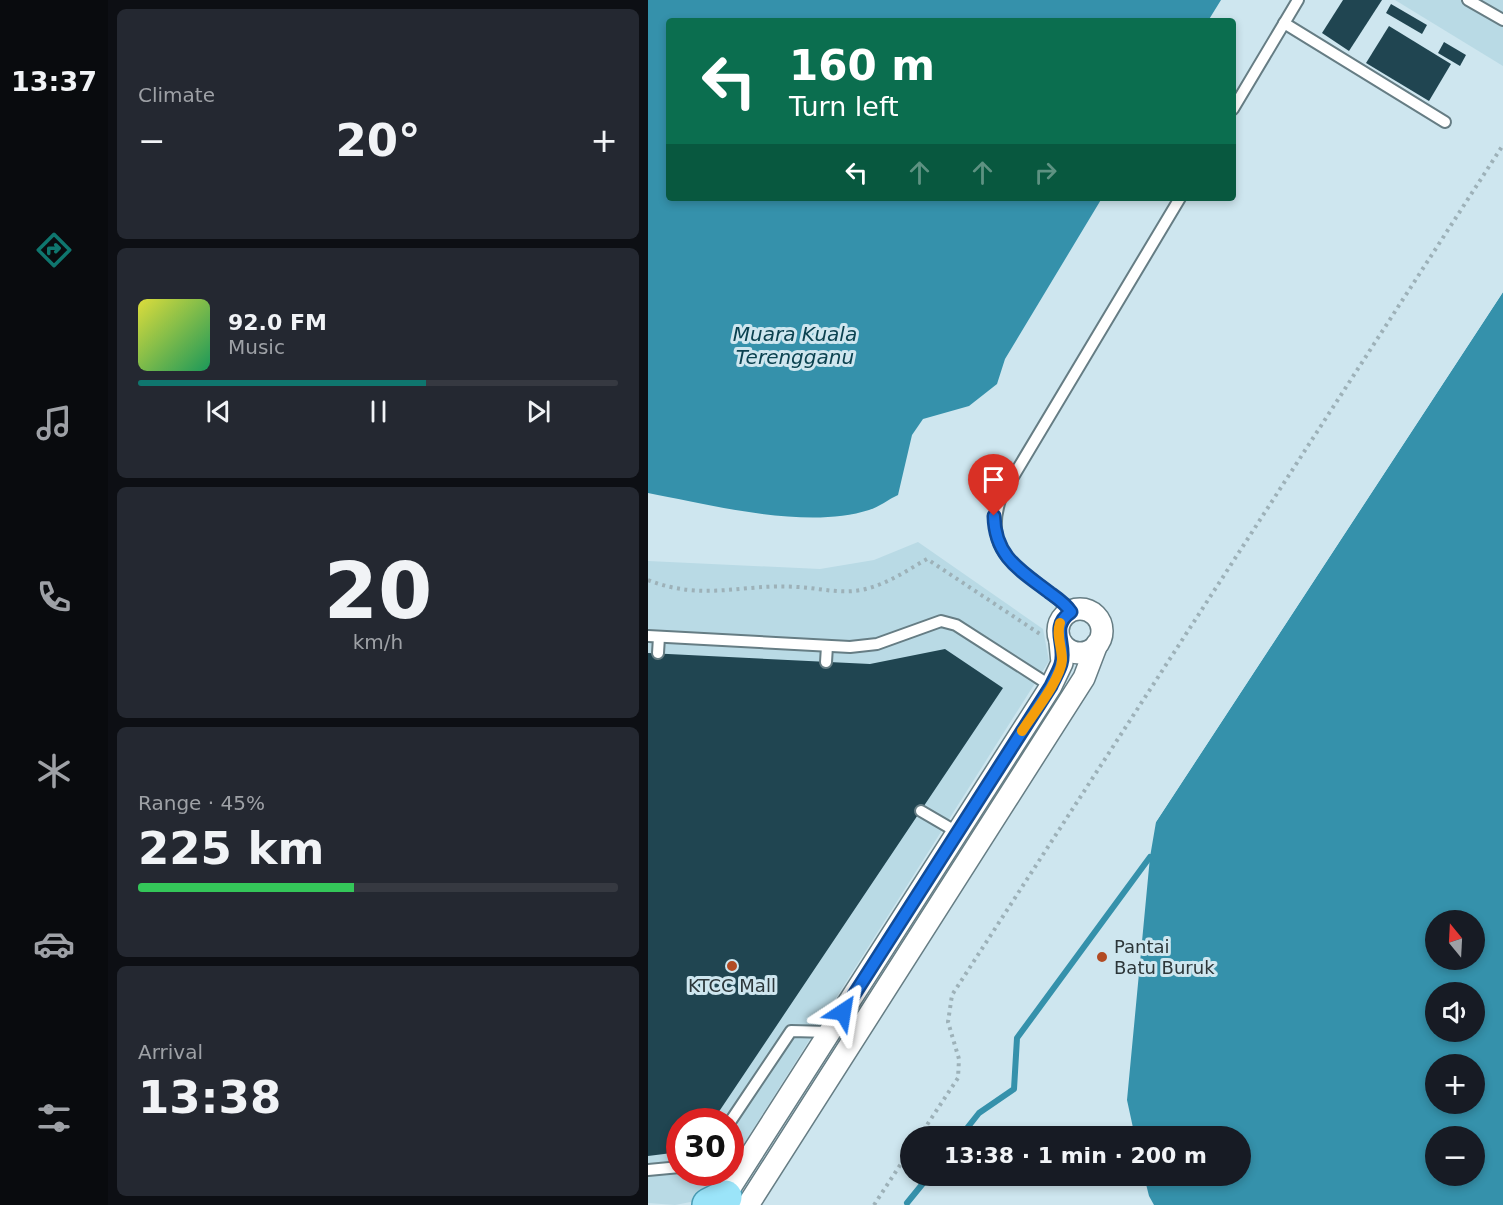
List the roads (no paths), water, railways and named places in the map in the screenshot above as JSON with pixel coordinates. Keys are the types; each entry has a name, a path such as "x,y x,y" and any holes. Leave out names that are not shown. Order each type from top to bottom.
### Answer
{"street":[{"path":"725,1203 1084,678 1102,631 1097,618 1085,610 1071,612 1060,621 1058,635 1052,639"},
{"path":"1052,639 1078,653 1092,650 1097,644"},
{"path":"725,1203 830,1032 1051,686 1062,663 1052,639"}],"lane":[{"path":"1236,104 1298,0"},
{"path":"1468,0 1503,20"},
{"path":"1284,23 1445,122"},
{"path":"1071,612 1011,563 1001,549 994,532 994,516 1001,496 1178,201"},
{"path":"658,653 654,637 827,646 877,644 941,621 956,625 1051,686"},
{"path":"826,662 827,646"},
{"path":"921,811 957,832"},
{"path":"739,1108 790,1031 830,1032"},
{"path":"648,1170 666,1168"}],"water":[{"name":"Muara Kuala Terengganu","path":"648,0 1221,0 1210,18 666,18 666,201 1100,201 1005,359 997,384 969,406 923,419 912,435 898,495 869,510 844,516 788,517 729,509 648,493"},
{"path":"1503,292 1503,1205 1154,1205 1146,1186 1251,1186 1251,1126 1133,1126 1127,1100 1150,857 1156,822"}],"waterway":[{"path":"969,1126 979,1113 1014,1089 1017,1038 1150,857"},
{"path":"907,1203 921,1186"}],"place":[{"name":"Pantai Batu Buruk","path":"1102,957"},
{"name":"KTCC Mall","path":"732,966"}]}
